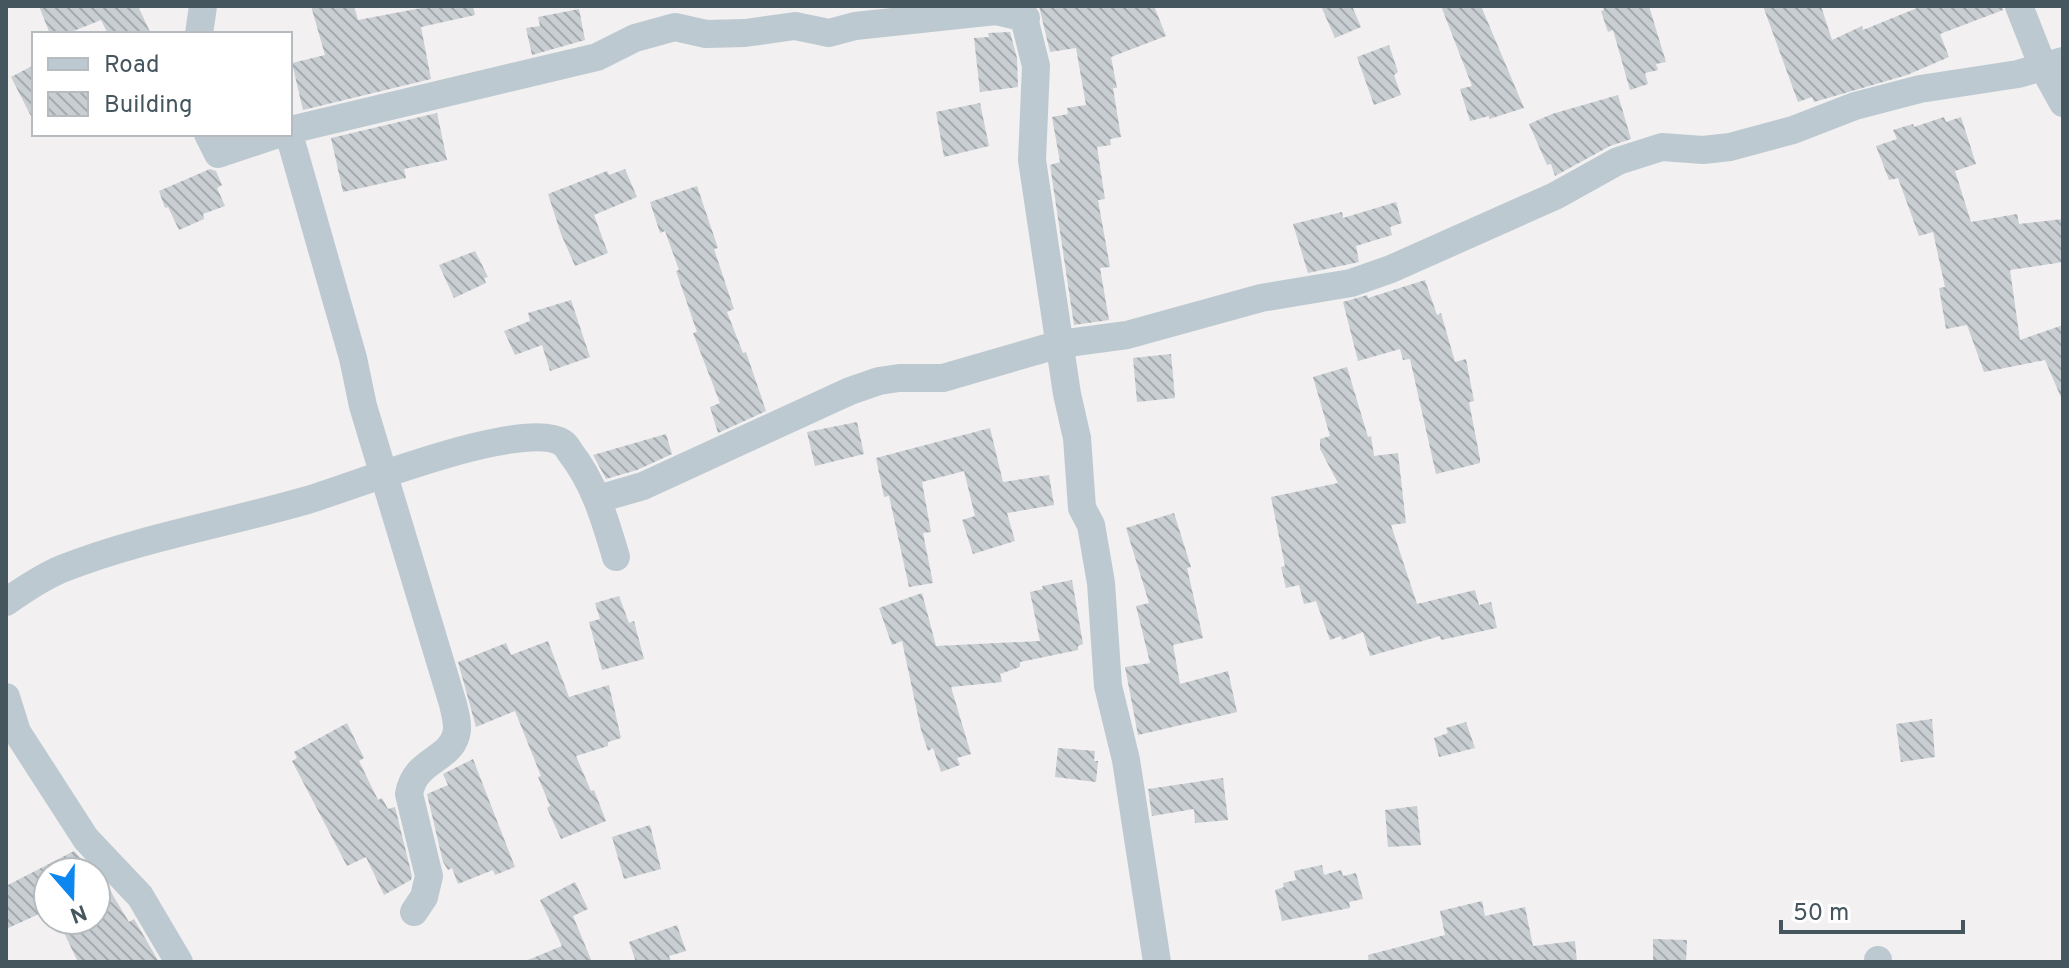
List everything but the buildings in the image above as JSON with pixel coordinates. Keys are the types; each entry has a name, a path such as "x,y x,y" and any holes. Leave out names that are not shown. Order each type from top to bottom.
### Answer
{"street":[{"path":"199,32 203,6"},
{"path":"2019,6 2053,64 2063,103"},
{"path":"292,131 597,57 635,38 675,27 706,34 745,33 795,26 829,33 855,26 996,11 1024,12 1036,66 1032,160 1077,438 1082,508 1091,525 1101,583 1108,686 1126,760 1157,962"},
{"path":"598,499 643,486 850,391 879,381 943,378 1060,344 1127,335 1261,298 1351,283 1391,269 1555,196 1618,161 1662,147 1703,150 1730,147 1793,130 1855,106 1920,89 2018,74 2053,64"},
{"path":"209,136 218,154 272,136"},
{"path":"290,136 383,473 458,726 455,739 412,780 409,794 429,876 424,897 414,912"},
{"path":"6,602 60,569 125,548 307,500 383,473 499,442 536,437 562,442 582,467 598,499 616,557"},
{"path":"6,697 12,736 86,839 140,896 179,962"}]}
